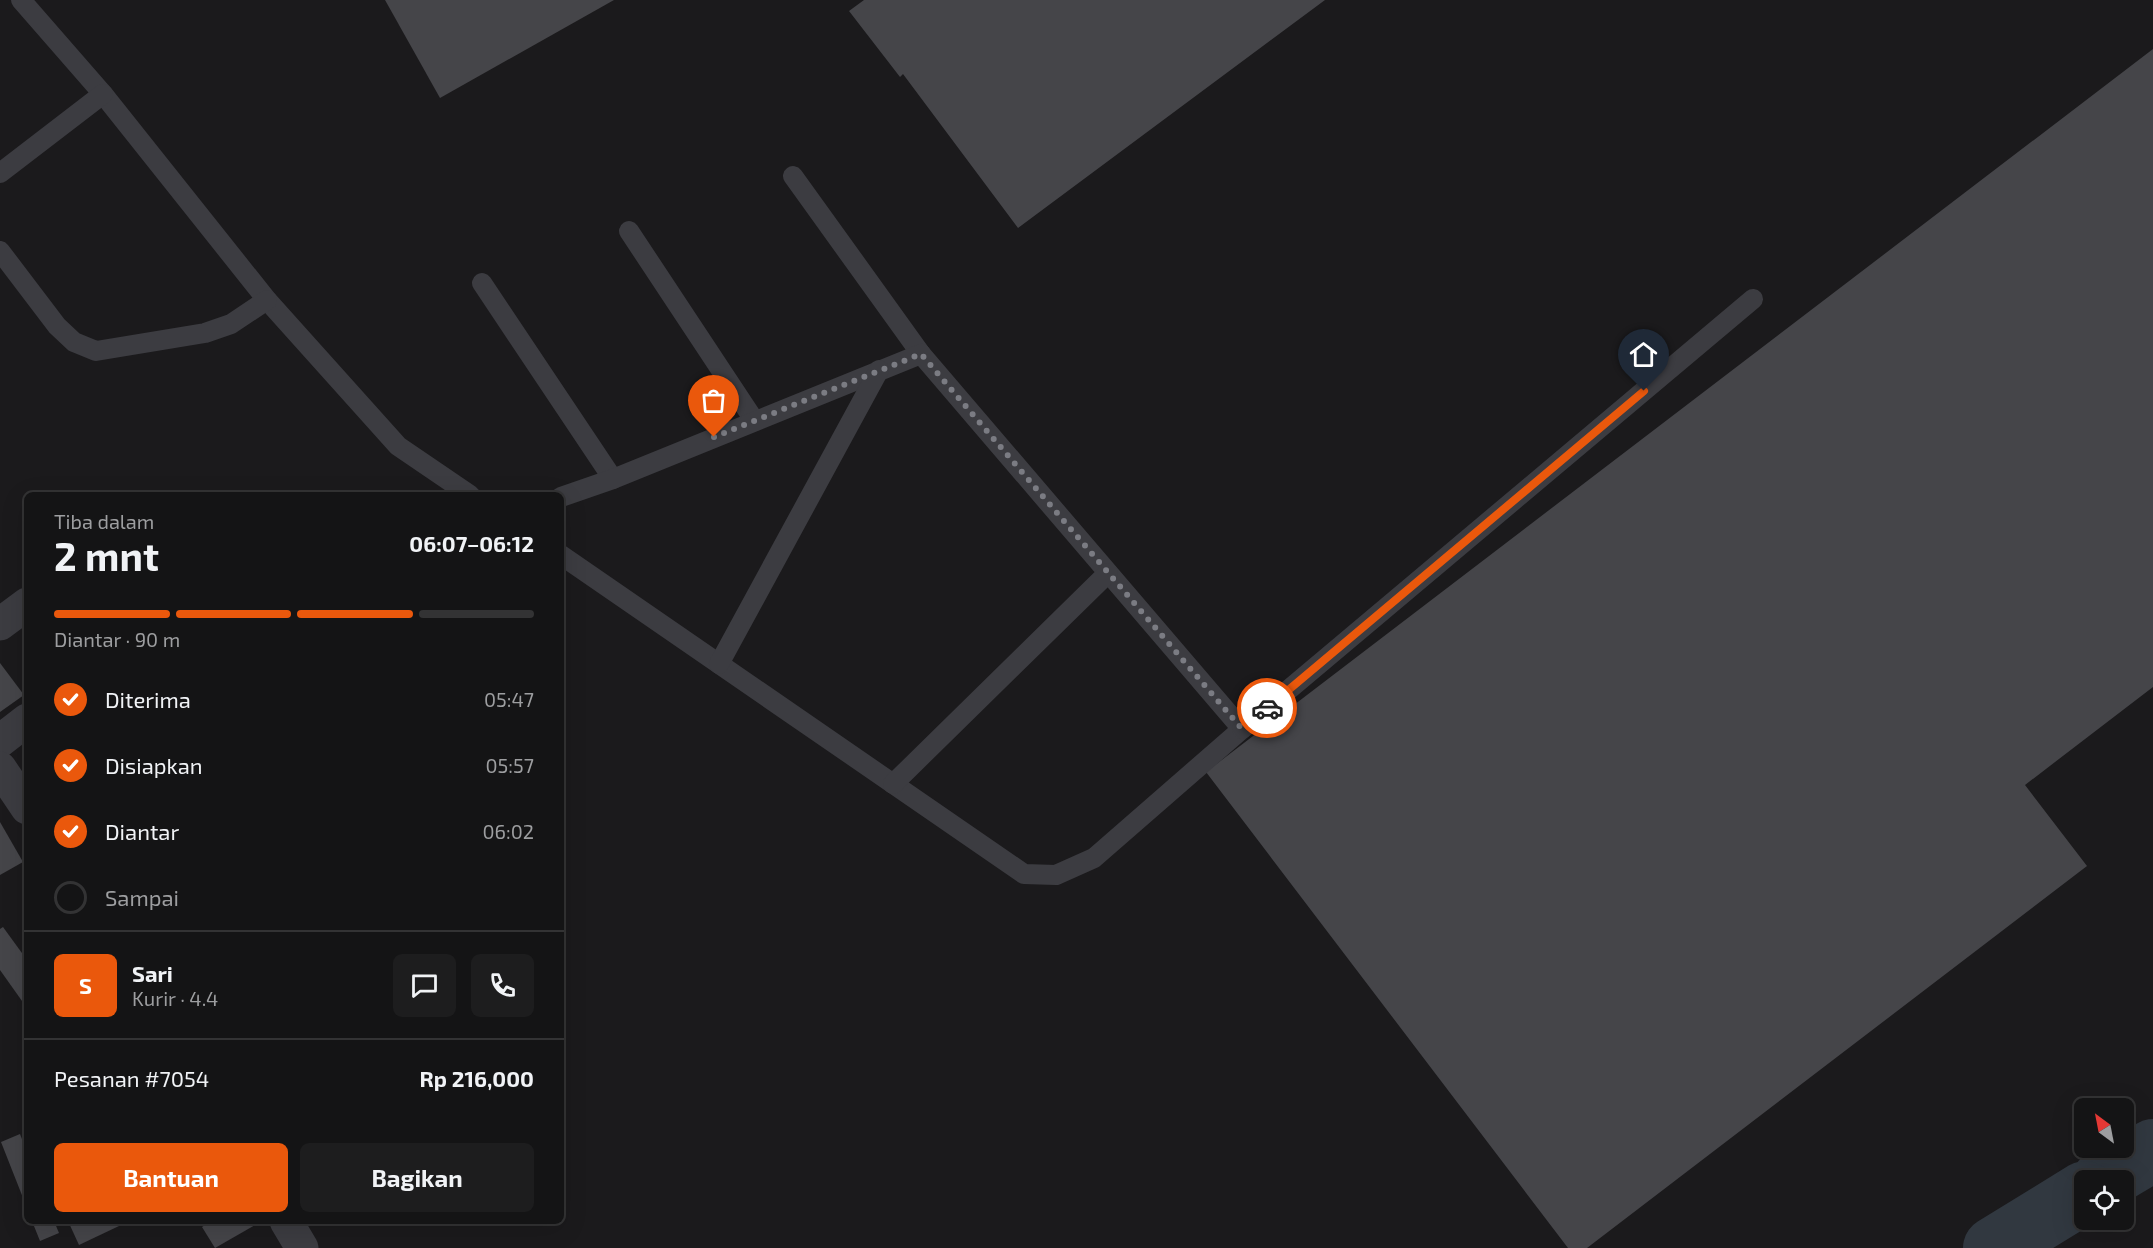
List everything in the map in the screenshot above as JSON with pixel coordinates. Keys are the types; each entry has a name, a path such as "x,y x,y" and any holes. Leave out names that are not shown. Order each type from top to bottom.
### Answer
{"street":[{"path":"0,624 24,606"},
{"path":"0,741 24,722"},
{"path":"288,1224 302,1248"}],"lane":[{"path":"21,0 103,94 267,300 398,446 466,492"},
{"path":"0,173 103,94"},
{"path":"793,176 921,354 1242,729"},
{"path":"629,231 754,420"},
{"path":"0,251 57,326 74,342 96,351 205,333 231,324 267,300"},
{"path":"482,283 614,479"},
{"path":"564,557 1024,874 1056,875 1094,858 1242,729 1753,299"},
{"path":"564,496 614,479 754,420 921,354"},
{"path":"719,664 879,370"},
{"path":"893,784 1108,573"}],"building":[{"path":"385,0 614,0 440,98"},
{"path":"864,0 1325,0 1018,228 903,74 900,77 849,11"},
{"path":"2153,49 2153,687 2025,785 2087,866 1587,1248 1568,1248 1206,772"},
{"path":"0,663 24,695 0,712"},
{"path":"0,822 23,862 0,875"},
{"path":"3,927 24,956 24,1000 22,1001 0,970 0,929"},
{"path":"20,1134 24,1144 24,1200 1,1142"},
{"path":"33,1224 55,1224 59,1233 40,1241"},
{"path":"69,1224 118,1224 119,1226 79,1245"},
{"path":"206,1224 257,1224 215,1248 202,1227"}],"waterway":[{"path":"2120,1170 2153,1150"},
{"path":"1994,1248 2074,1199"}],"way so far":[{"path":"714,437 921,354 1242,729 1267,708"}],"route":[{"path":"1267,708 1644,391"}]}
